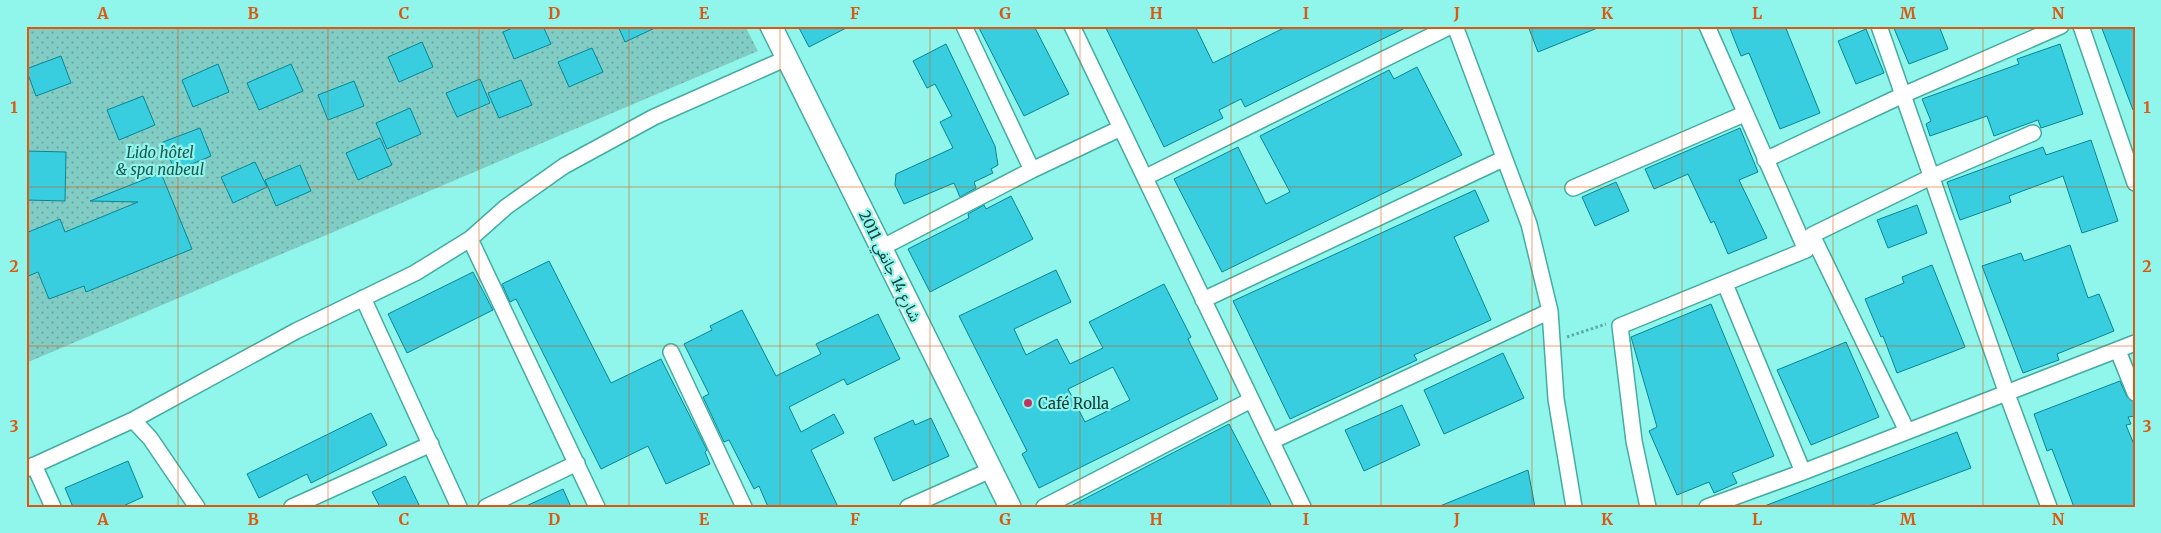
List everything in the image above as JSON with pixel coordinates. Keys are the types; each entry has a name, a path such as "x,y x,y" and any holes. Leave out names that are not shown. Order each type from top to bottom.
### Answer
{"street":[{"name":"شارع 14 جانفي 2011","path":"771,26 1010,507"},
{"path":"964,26 1032,170"},
{"path":"1072,26 1303,507"},
{"path":"1146,177 1453,26 1529,224 1550,311 1556,399 1574,507"},
{"path":"1707,26 1744,114 1806,250"},
{"path":"1879,26 2007,394 2050,507"},
{"path":"1765,160 1903,95 2061,26"},
{"path":"2081,26 2135,183"},
{"path":"53,507 30,467 133,420 241,360 363,298 415,274 470,239 506,207 564,166 654,118 787,58"},
{"path":"1573,188 1744,114"},
{"path":"881,248 1032,170 1121,128"},
{"path":"1648,507 1634,441 1620,326 1806,250 1812,235 1931,177 2033,133"},
{"path":"1203,300 1503,159"},
{"path":"1812,235 1907,431"},
{"path":"470,239 597,507"},
{"path":"1725,284 1803,472"},
{"path":"363,298 459,507"},
{"path":"1272,441 1550,311"},
{"path":"1707,507 1738,502 1803,472 2135,343"},
{"path":"2118,351 2135,393"},
{"path":"671,352 744,507"},
{"path":"1044,507 1251,400"},
{"path":"133,420 150,438 197,507"},
{"path":"292,507 431,444"},
{"path":"486,507 577,463"},
{"path":"908,507 991,470"}],"path":[{"path":"1580,331 1598,325"}],"green space":[{"name":"Lido hôtel & spa nabeul","path":"26,26 745,26 758,51 26,363"}],"building":[{"path":"517,26 543,26 551,44 514,59 503,32"},
{"path":"618,26 659,26 625,42"},
{"path":"798,26 850,26 809,47"},
{"path":"978,26 1034,26 1069,94 1024,116"},
{"path":"1105,26 1195,26 1213,63 1288,26 1409,26 1245,107 1241,99 1219,110 1223,118 1164,147"},
{"path":"1528,26 1600,26 1600,27 1538,52"},
{"path":"1729,26 1785,26 1820,113 1780,129 1749,53 1741,56"},
{"path":"1893,26 1939,26 1948,49 1909,64"},
{"path":"2101,26 2135,26 2135,110 2133,110"},
{"path":"1866,29 1884,73 1856,84 1838,41"},
{"path":"422,42 433,67 399,82 388,57"},
{"path":"946,44 995,146 998,165 991,169 993,173 974,182 976,188 960,197 954,183 904,204 895,185 896,174 953,148 940,122 952,116 935,84 927,88 913,61"},
{"path":"2060,44 2083,114 2041,128 2038,120 1994,136 1987,116 1930,136 1926,124 1931,121 1922,99 2019,64 2017,59"},
{"path":"592,48 603,72 569,87 558,62"},
{"path":"61,56 71,83 36,96 26,69"},
{"path":"218,64 229,92 193,107 182,80"},
{"path":"291,64 303,91 259,110 247,83"},
{"path":"1417,67 1462,155 1222,272 1174,179 1238,147 1266,204 1290,192 1260,136 1389,70 1394,79"},
{"path":"480,79 490,103 457,117 446,93"},
{"path":"521,80 532,105 499,118 488,93"},
{"path":"354,81 364,106 328,120 318,95"},
{"path":"143,96 155,125 119,140 107,110"},
{"path":"410,108 421,134 387,149 376,123"},
{"path":"200,128 211,156 175,171 163,142"},
{"path":"1740,128 1758,172 1739,180 1767,238 1728,254 1714,221 1711,223 1688,174 1654,189 1645,169"},
{"path":"380,138 392,165 358,180 346,153"},
{"path":"2091,140 2118,221 2082,233 2063,176 2009,196 2011,202 1960,220 1947,182 2043,147 2046,155"},
{"path":"26,151 66,152 65,201 26,200"},
{"path":"255,162 267,187 233,203 221,177"},
{"path":"300,165 311,191 276,206 265,180"},
{"path":"161,173 192,249 86,292 84,286 49,299 38,272 26,277 26,233 60,219 65,232 138,202 90,201"},
{"path":"1616,182 1629,211 1595,226 1582,197"},
{"path":"1475,190 1489,221 1454,237 1491,320 1414,355 1417,360 1290,419 1233,301"},
{"path":"1011,196 1033,239 930,292 908,249 969,218 968,214 984,205 986,209"},
{"path":"1917,205 1927,233 1888,248 1877,220"},
{"path":"2070,245 2088,298 2099,294 2114,331 2057,354 2059,360 2023,373 1982,266 2021,253 2024,261"},
{"path":"549,261 611,383 661,359 707,450 705,452 710,464 666,484 648,446 601,469 516,299 510,302 502,284"},
{"path":"1932,265 1965,347 1897,373 1883,336 1881,337 1865,299 1904,283 1902,277"},
{"path":"1056,270 1071,302 1014,329 1026,355 1057,339 1070,364 1103,348 1089,322 1164,284 1191,337 1188,339 1218,399 1039,488 1022,454 1027,451 959,316","holes":["1113,367 1130,400 1085,422 1068,389"]},
{"path":"473,272 493,310 407,353 388,314"},
{"path":"1711,304 1774,456 1732,473 1737,483 1714,493 1709,482 1677,495 1649,431 1657,427 1631,337"},
{"path":"742,310 776,376 821,354 816,344 878,314 900,359 847,385 844,379 789,407 801,432 834,414 844,433 811,450 838,507 768,507 759,486 754,489 729,440 724,442 703,397 709,394 684,344 712,330 710,326"},
{"path":"1846,342 1879,417 1811,445 1777,370"},
{"path":"1503,353 1524,398 1444,434 1424,390"},
{"path":"2120,381 2127,397 2135,402 2135,416 2128,417 2131,424 2126,425 2135,447 2135,507 2074,507 2052,449 2047,451 2034,414"},
{"path":"1402,405 1420,445 1364,471 1345,430"},
{"path":"371,413 387,445 311,483 307,474 259,498 247,474"},
{"path":"931,418 949,456 893,481 874,438 913,420 915,425"},
{"path":"1229,424 1272,507 1069,507 1159,460"},
{"path":"1957,432 1971,468 1867,507 1762,507"},
{"path":"128,461 143,497 121,507 73,507 65,488"},
{"path":"1528,470 1535,507 1440,506"},
{"path":"405,476 420,507 380,507 372,492"},
{"path":"563,489 571,507 524,507"}],"place":[{"name":"Café Rolla","path":"1028,403"}]}
